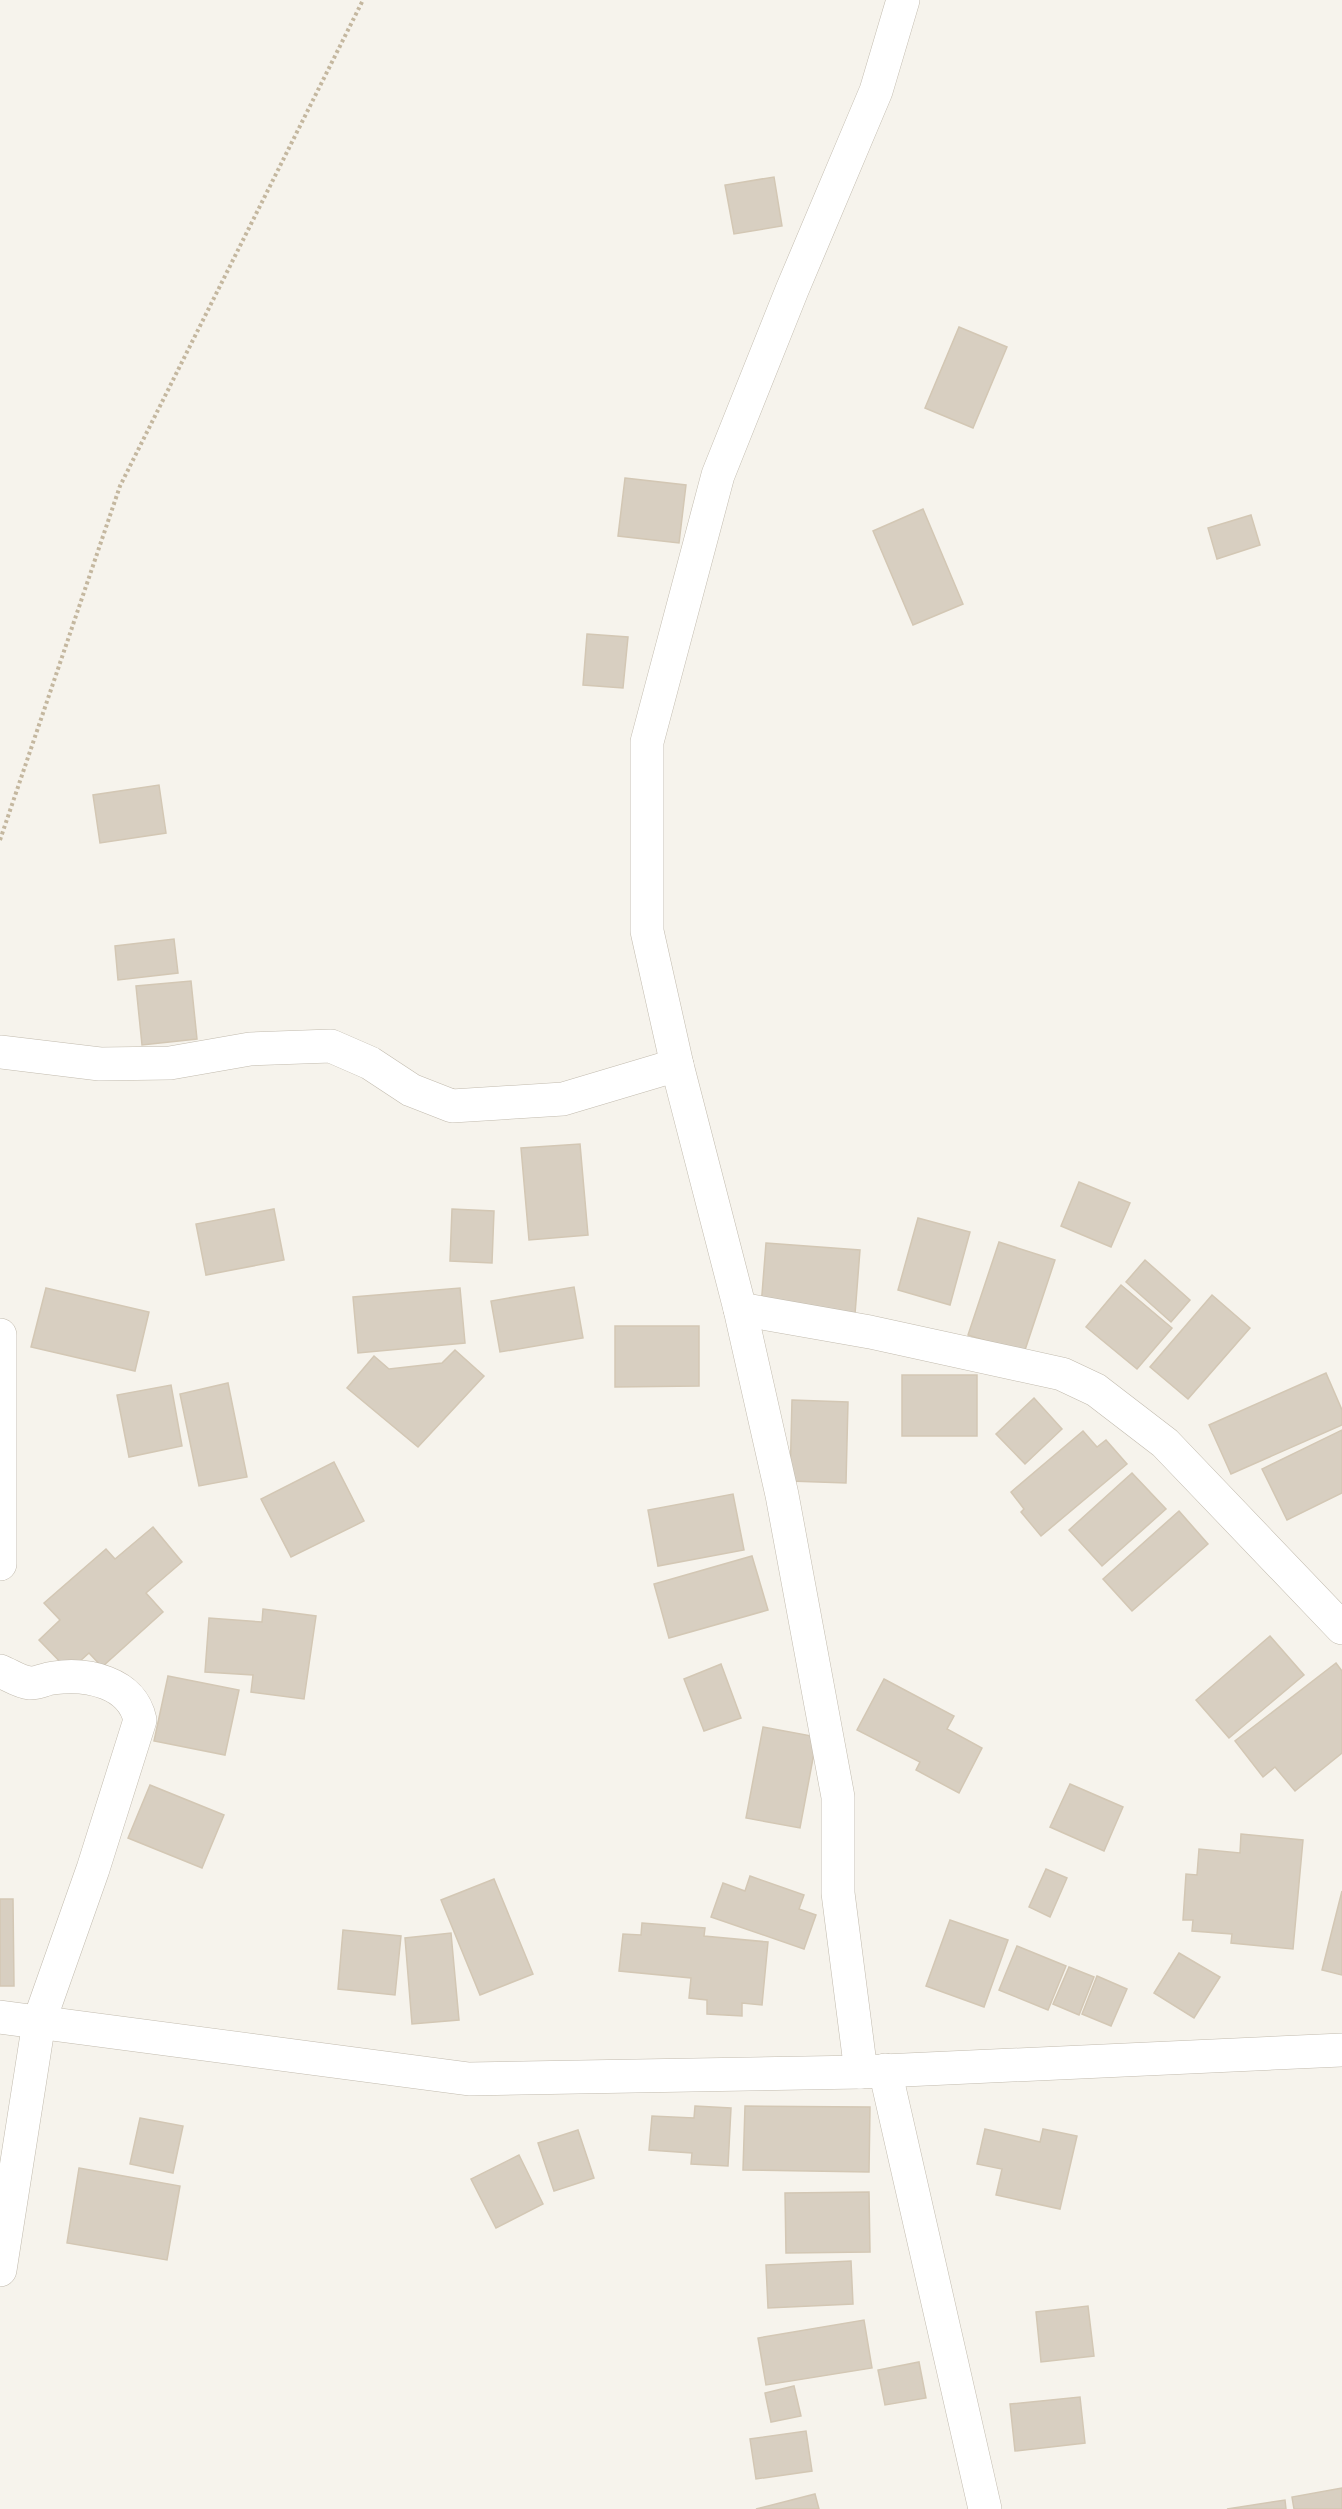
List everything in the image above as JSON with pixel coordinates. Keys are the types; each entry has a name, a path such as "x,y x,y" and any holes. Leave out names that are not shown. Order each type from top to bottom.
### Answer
{"street":[{"path":"903,0 876,91 792,290 718,475 647,742 647,931 677,1065 740,1309 782,1495 838,1797 838,1893 873,2071 985,2509"},
{"path":"0,1052 112,1064 170,1063 250,1050 331,1046 370,1064 411,1090 452,1106 563,1099 677,1065"},
{"path":"740,1309 870,1332 1062,1374 1096,1390 1165,1443 1342,1628"},
{"path":"0,1335 0,1564"},
{"path":"0,1671 28,1683 53,1678 84,1678 104,1681 129,1698 140,1720 93,1869 39,2022 0,2270"},
{"path":"0,2017 469,2079 873,2071 1342,2050"}],"path":[{"path":"0,840 120,486 363,0"}],"building":[{"path":"774,177 782,226 734,234 725,185"},
{"path":"959,327 1007,347 973,428 925,408"},
{"path":"625,478 686,485 679,543 618,536"},
{"path":"923,509 963,604 913,625 873,531"},
{"path":"1251,515 1260,545 1217,559 1208,528"},
{"path":"587,634 628,637 623,688 583,685"},
{"path":"159,785 166,833 100,843 93,795"},
{"path":"174,939 178,973 118,980 115,946"},
{"path":"191,981 197,1039 142,1045 136,986"},
{"path":"580,1144 588,1235 529,1240 521,1148"},
{"path":"1079,1182 1130,1203 1111,1247 1061,1226"},
{"path":"274,1209 284,1260 206,1275 196,1224"},
{"path":"452,1209 494,1211 492,1263 450,1261"},
{"path":"918,1218 970,1232 950,1305 898,1290"},
{"path":"999,1242 1055,1260 1024,1353 968,1335"},
{"path":"766,1243 860,1250 855,1314 761,1307"},
{"path":"1145,1260 1190,1300 1171,1322 1126,1282"},
{"path":"1121,1285 1172,1328 1137,1369 1086,1327"},
{"path":"574,1287 583,1338 500,1352 491,1301"},
{"path":"46,1288 149,1312 135,1371 31,1347"},
{"path":"460,1288 465,1343 358,1353 353,1297"},
{"path":"1212,1295 1250,1328 1188,1399 1150,1367"},
{"path":"615,1326 699,1326 699,1386 615,1387"},
{"path":"455,1350 484,1376 418,1447 347,1388 374,1356 389,1369 442,1363"},
{"path":"1326,1373 1342,1410 1342,1425 1231,1474 1209,1425"},
{"path":"902,1375 977,1375 977,1436 902,1436"},
{"path":"228,1383 247,1477 199,1486 180,1394"},
{"path":"171,1385 182,1446 129,1457 117,1395"},
{"path":"1034,1398 1062,1429 1025,1464 996,1434"},
{"path":"792,1400 848,1402 846,1483 790,1481"},
{"path":"1342,1430 1342,1493 1287,1520 1262,1469"},
{"path":"1083,1431 1097,1447 1106,1440 1127,1464 1041,1536 1021,1512 1024,1509 1011,1492"},
{"path":"334,1462 364,1521 291,1557 261,1499"},
{"path":"1132,1473 1166,1509 1102,1566 1069,1530"},
{"path":"733,1494 744,1550 658,1566 648,1510"},
{"path":"1179,1511 1208,1544 1132,1611 1103,1579"},
{"path":"153,1527 182,1562 146,1593 163,1612 102,1667 89,1653 69,1671 39,1640 60,1620 44,1603 106,1549 115,1559"},
{"path":"752,1556 768,1610 669,1638 654,1584"},
{"path":"263,1609 316,1616 304,1699 251,1692 253,1675 205,1672 209,1618 262,1622"},
{"path":"1270,1636 1304,1675 1229,1738 1196,1700"},
{"path":"1336,1663 1342,1671 1342,1753 1295,1791 1275,1767 1263,1777 1235,1741"},
{"path":"721,1664 741,1718 704,1731 684,1679"},
{"path":"168,1676 239,1690 225,1755 154,1741"},
{"path":"884,1679 954,1716 947,1729 982,1748 959,1793 916,1770 920,1762 857,1730"},
{"path":"763,1727 817,1737 800,1828 746,1818"},
{"path":"1070,1784 1123,1807 1104,1851 1050,1827"},
{"path":"150,1785 224,1815 202,1868 128,1838"},
{"path":"1241,1834 1303,1840 1293,1949 1231,1943 1232,1934 1192,1931 1193,1920 1183,1920 1186,1874 1197,1875 1199,1849 1240,1853"},
{"path":"1046,1869 1067,1878 1050,1917 1029,1907"},
{"path":"750,1876 804,1895 799,1909 816,1915 804,1949 711,1917 723,1883 745,1891"},
{"path":"494,1879 533,1974 480,1995 441,1900"},
{"path":"1342,1891 1342,1975 1322,1970"},
{"path":"0,1899 13,1899 14,1986 0,1986"},
{"path":"950,1920 1008,1940 984,2007 926,1986"},
{"path":"642,1923 705,1928 704,1936 768,1942 762,2005 742,2003 742,2016 707,2014 707,2000 689,1998 691,1978 619,1971 623,1934 641,1935"},
{"path":"343,1930 401,1936 395,1995 338,1989"},
{"path":"451,1933 459,2020 412,2024 405,1938"},
{"path":"1017,1946 1066,1966 1048,2010 999,1990"},
{"path":"1179,1953 1220,1977 1194,2018 1154,1993"},
{"path":"1069,1967 1094,1977 1079,2015 1053,2004"},
{"path":"1097,1976 1127,1989 1111,2026 1082,2014"},
{"path":"695,2106 731,2108 728,2166 691,2164 692,2153 649,2150 652,2116 694,2118"},
{"path":"745,2106 870,2107 869,2172 743,2170"},
{"path":"140,2118 183,2126 173,2173 130,2164"},
{"path":"985,2129 1040,2142 1043,2129 1077,2136 1060,2209 996,2195 1002,2169 977,2164"},
{"path":"578,2130 594,2178 554,2191 538,2143"},
{"path":"519,2155 543,2204 496,2228 471,2179"},
{"path":"79,2168 180,2186 167,2260 67,2243"},
{"path":"869,2192 870,2252 786,2253 785,2193"},
{"path":"851,2261 853,2304 768,2308 766,2265"},
{"path":"1088,2306 1094,2356 1041,2362 1036,2312"},
{"path":"864,2320 872,2368 766,2385 758,2338"},
{"path":"919,2362 926,2398 885,2405 878,2370"},
{"path":"794,2386 801,2416 771,2422 765,2393"},
{"path":"1080,2397 1085,2443 1015,2451 1010,2404"},
{"path":"806,2431 812,2471 756,2479 750,2439"},
{"path":"1342,2488 1342,2509 1294,2509 1292,2497"},
{"path":"815,2494 819,2509 756,2509"},
{"path":"1285,2500 1286,2509 1227,2509"}]}
